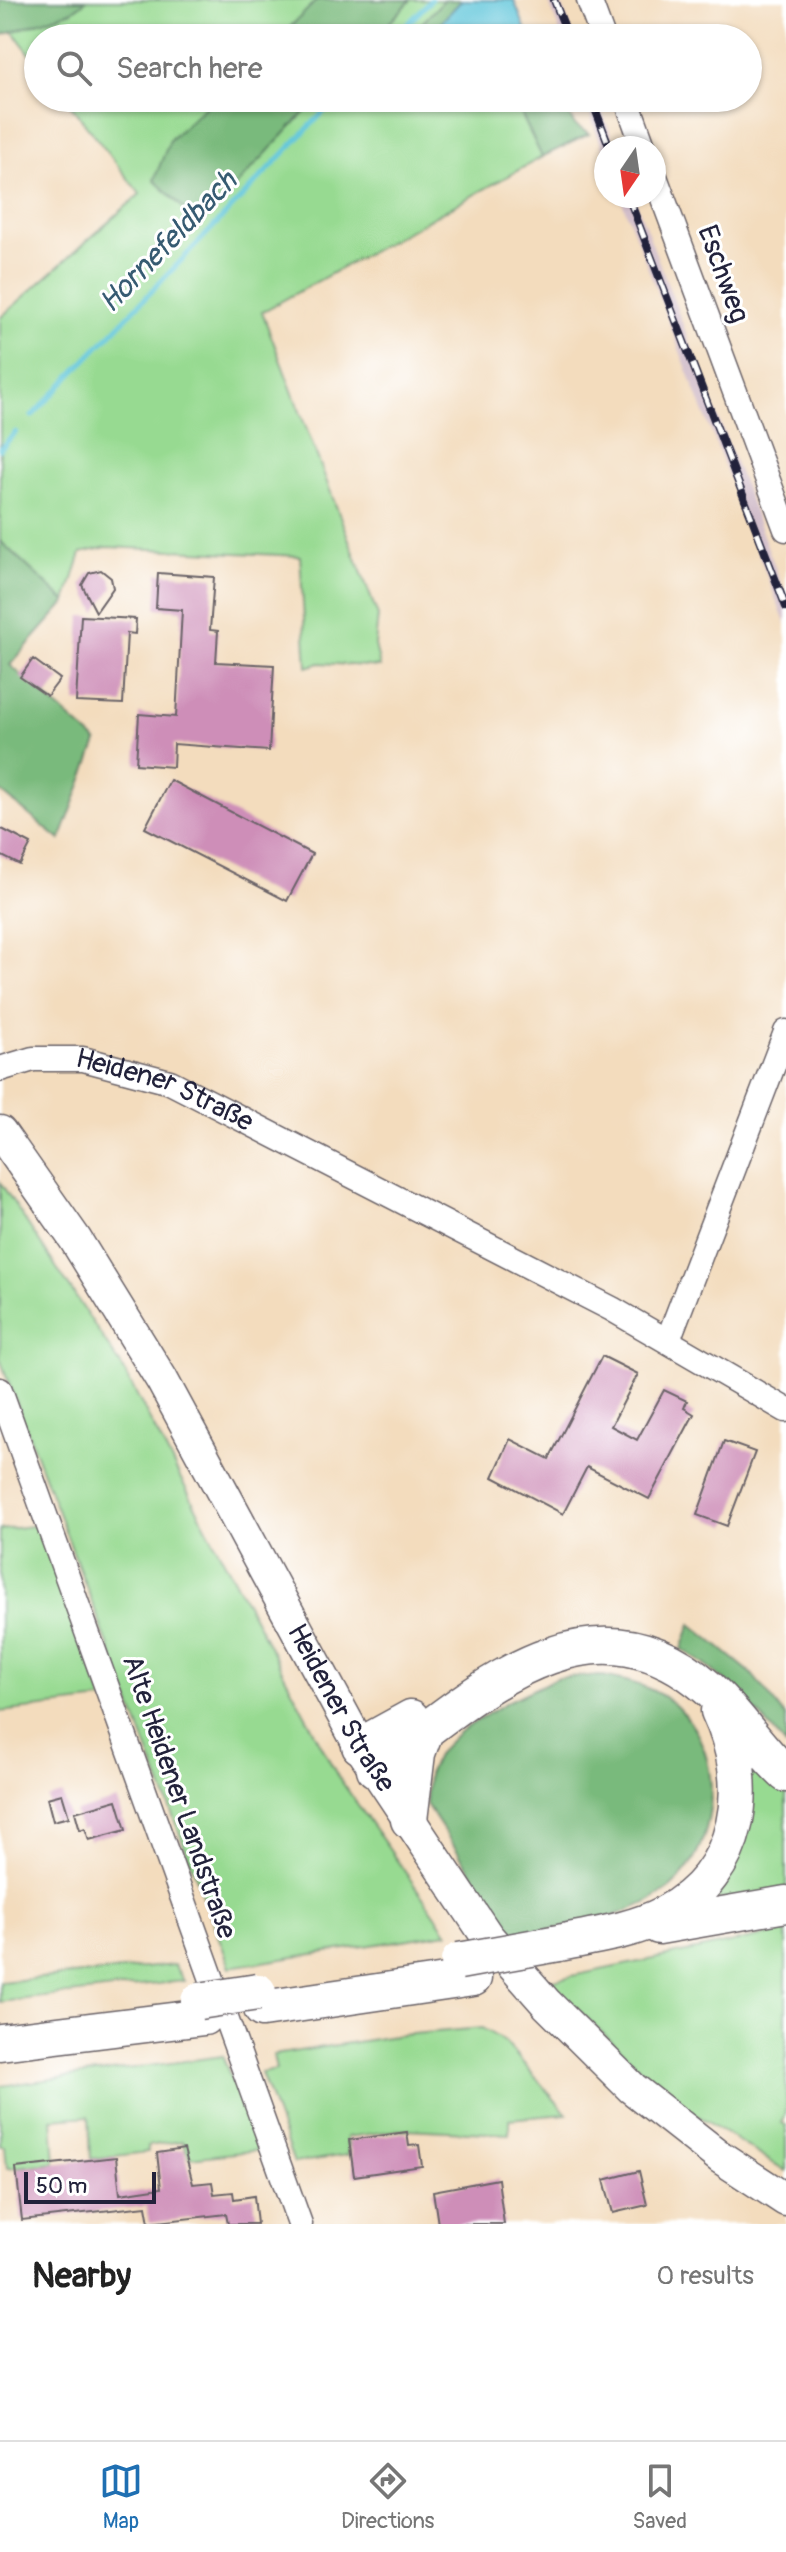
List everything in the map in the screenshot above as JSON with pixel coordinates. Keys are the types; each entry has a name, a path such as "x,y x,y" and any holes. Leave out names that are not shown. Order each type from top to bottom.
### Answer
{"highway":[{"path":"368,1758 425,1731 535,1660 594,1643 621,1645 652,1654 708,1688 786,1774"},
{"path":"564,1952 662,1915 686,1901 711,1873 738,1817 739,1775 734,1742 708,1688"},
{"path":"368,1758 411,1718 466,1702"},
{"path":"409,1820 417,1753 425,1731"},
{"path":"0,2042 466,1970 786,1904"},
{"path":"564,1952 786,1921"},
{"path":"0,2026 202,2009"}],"main road":[{"name":"Heidener Straße","path":"0,1132 75,1239 162,1380 368,1758 487,1936 577,2035 678,2125 786,2200"}],"street":[{"path":"589,0 598,24"},
{"path":"631,112 640,136"},
{"name":"Eschweg","path":"666,206 786,529"},
{"path":"668,1340 786,1032"},
{"name":"Heidener Straße","path":"0,1069 33,1059 83,1059 170,1082 668,1340 786,1410"},
{"name":"Alte Heidener Landstraße","path":"0,1390 300,2224"}],"shaded area":[{"path":"548,0 560,0 569,24 557,24"},
{"path":"589,112 602,112 611,136 598,136"},
{"path":"625,208 639,208 786,596 786,625"}],"green space":[{"path":"0,0 87,0 72,11 35,24 24,24 24,28 0,36"},
{"path":"87,0 318,2 294,24 28,24 72,11"},
{"path":"317,0 411,0 388,24 293,24"},
{"path":"411,0 444,0 421,24 388,24"},
{"path":"444,0 462,0 439,24 421,24"},
{"path":"24,25 24,46 11,29"},
{"path":"76,112 200,112 170,139 200,223 305,112 520,112 542,157 262,312 378,616 375,645 380,667 320,663 307,667 300,556 107,547 81,553 66,602 0,541 0,318 140,194"},
{"path":"200,112 305,112 200,224 154,180 170,140"},
{"path":"520,112 568,112 574,124 589,134 542,157"},
{"path":"0,541 66,602 10,665 97,742 60,840 0,791"},
{"path":"0,1182 122,1367 337,1775 448,1933 230,1967 0,1359"},
{"path":"39,1525 103,1700 0,1712 0,1530"},
{"path":"691,1624 751,1673 786,1717 786,1746 738,1693 682,1649"},
{"path":"603,1676 651,1689 676,1706 693,1726 704,1750 710,1777 710,1804 705,1831 695,1856 680,1878 645,1903 588,1922 512,1933 426,1804 428,1774 438,1753 458,1733 507,1702 559,1677"},
{"path":"741,1740 786,1789 786,1893 702,1901"},
{"path":"786,1931 786,2115 782,2123 786,2125 786,2171 674,2101 548,1981"},
{"path":"174,1965 184,1981 0,2002 0,1982"},
{"path":"482,2028 505,2042 567,2114 509,2119 509,2134 406,2129 347,2137 348,2155 294,2163 261,2073 276,2070 273,2055 401,2035"},
{"path":"222,2056 261,2150 190,2158 182,2141 147,2146 148,2152 91,2159 89,2116 52,2119 55,2163 7,2168 5,2146 0,2146 0,2086"}],"water":[{"path":"462,0 514,0 523,24 439,24"}],"building":[{"path":"101,570 111,578 113,588 96,612 82,585 89,573"},
{"path":"158,573 214,577 210,630 218,631 216,662 274,665 269,751 174,744 173,767 136,764 139,714 176,717 182,610 156,608"},
{"path":"81,616 136,619 135,634 127,633 123,704 76,702"},
{"path":"33,659 60,679 47,696 20,677"},
{"path":"170,780 312,854 287,901 145,828"},
{"path":"0,828 31,844 20,865 0,855"},
{"path":"602,1356 638,1374 611,1426 637,1440 664,1390 687,1401 684,1408 694,1414 649,1499 587,1467 563,1514 493,1477 510,1439 549,1459"},
{"path":"724,1441 755,1452 727,1526 697,1515"},
{"path":"62,1794 69,1817 53,1821 47,1798"},
{"path":"117,1800 126,1830 89,1840 85,1828 80,1830 75,1812"},
{"path":"407,2132 409,2146 419,2145 422,2166 354,2176 349,2140"},
{"path":"184,2149 193,2184 212,2182 214,2194 233,2192 234,2199 254,2196 257,2224 228,2224 226,2214 149,2223 146,2206 22,2220 16,2168 116,2157 120,2194 161,2188 157,2153"},
{"path":"639,2171 647,2205 613,2213 604,2180"},
{"path":"498,2179 504,2224 438,2224 433,2191"}],"waterway":[{"name":"Hornefeldbach","path":"408,24 431,0"},
{"name":"Hornefeldbach","path":"32,416 324,112"},
{"name":"Hornefeldbach","path":"0,449 16,432"}],"railway":[{"path":"554,0 563,24"},
{"path":"596,112 605,136"},
{"path":"633,208 786,607"}]}
